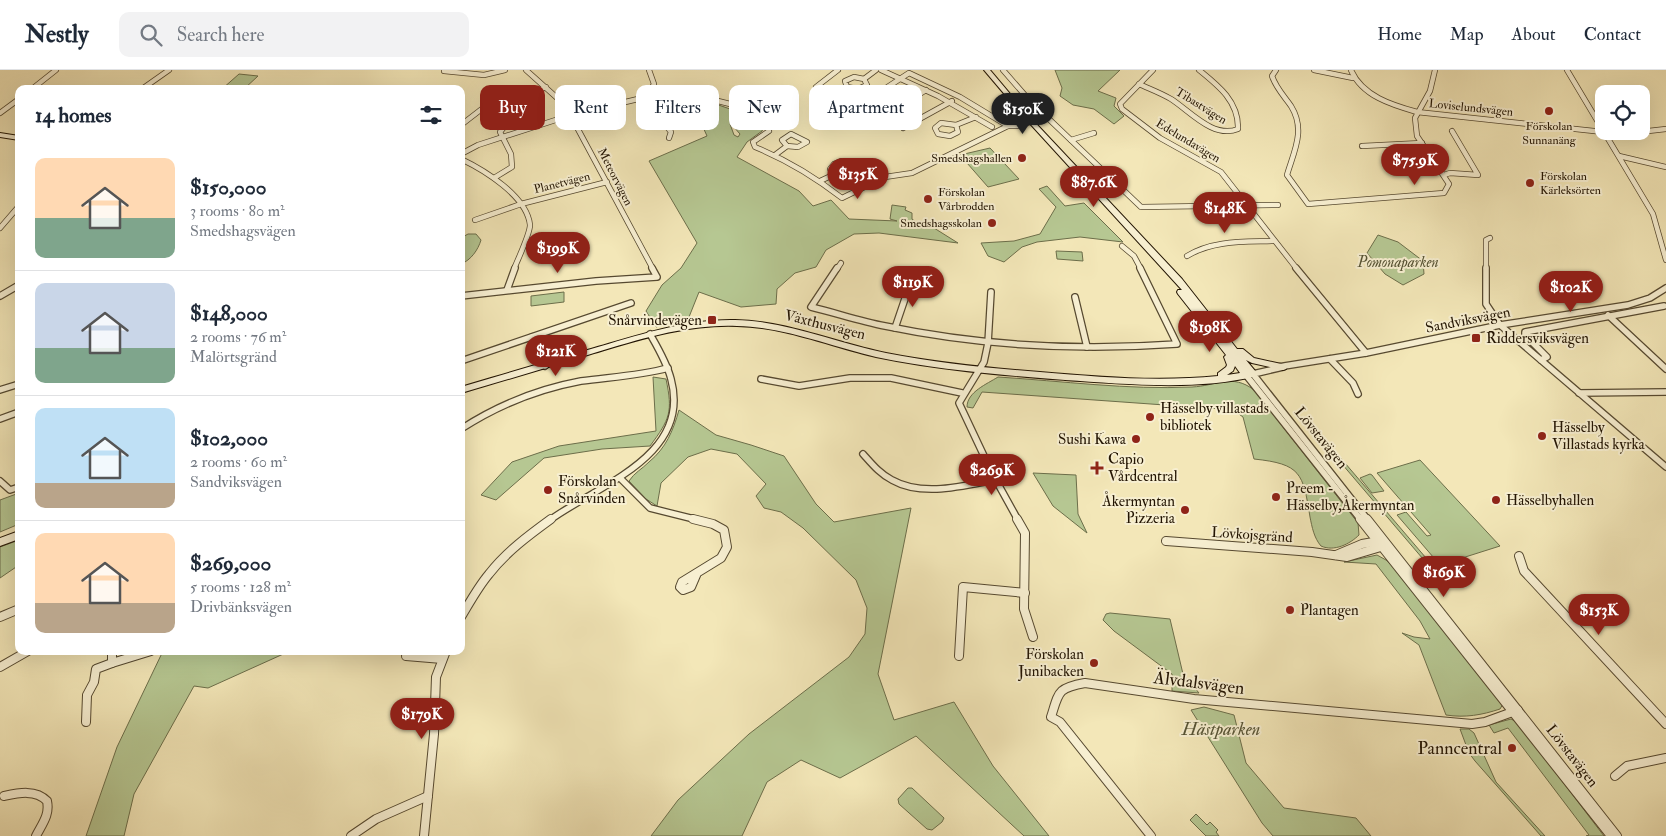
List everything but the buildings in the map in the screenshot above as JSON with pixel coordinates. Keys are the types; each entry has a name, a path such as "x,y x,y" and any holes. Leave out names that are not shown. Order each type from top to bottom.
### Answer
{"street":[{"path":"37,85 56,70"},
{"path":"147,85 168,70"},
{"path":"444,72 484,74 505,70"},
{"name":"Meteorvägen","path":"526,70 555,95"},
{"path":"649,70 654,85"},
{"path":"819,85 838,70"},
{"path":"864,79 867,84 860,89 850,88 844,83 847,79 854,77 864,79 876,70"},
{"path":"881,70 926,90 976,116 992,127"},
{"name":"Lövstavägen","path":"983,70 1027,122 1138,239 1175,282 1216,338 1248,372 1611,836"},
{"name":"Lövstavägen","path":"987,70 1027,122 1152,249 1228,341 1248,372 1376,540 1384,545"},
{"path":"1003,70 1025,96 1141,207 1278,205"},
{"name":"Edelundavägen","path":"1153,70 1120,104 1122,109 1160,138 1220,172 1273,241 1366,353"},
{"name":"Tibastvägen","path":"1139,84 1173,100 1211,127 1228,134 1234,132 1238,129 1237,111 1214,82 1199,70"},
{"path":"1276,70 1272,76 1275,89 1290,106 1300,125 1299,140 1291,158 1287,175 1308,204 1444,193 1449,184 1417,136 1415,118 1430,91 1435,70"},
{"path":"1314,70 1352,78 1350,70"},
{"path":"1566,70 1595,116"},
{"path":"890,85 909,73 960,97 1008,126"},
{"name":"Loviselundsvägen","path":"1352,78 1380,100 1417,112 1595,131"},
{"path":"494,178 512,167 513,164 507,142 502,138 500,132 533,93 546,87"},
{"path":"922,92 926,90"},
{"path":"922,117 960,97"},
{"path":"899,98 910,100 913,106 907,110 895,110 890,104 892,100 899,98"},
{"path":"0,113 15,102"},
{"path":"465,122 480,110"},
{"path":"956,125 959,130 954,136 942,136 934,130 941,123 956,125 976,116"},
{"path":"465,152 478,145 555,120"},
{"path":"769,130 753,142 755,147 775,155 820,181 842,198 885,177 912,173 1008,126 1027,122"},
{"name":"Loviselundsvägen","path":"1650,131 1666,129"},
{"name":"Meteorvägen","path":"508,290 596,281 657,278 579,130"},
{"path":"669,138 672,132 671,130"},
{"path":"1444,175 1450,173 1478,175 1465,156 1452,131"},
{"path":"1071,140 1094,133"},
{"path":"775,155 787,146 796,148 803,146 806,142 791,134 782,140 787,146"},
{"path":"0,135 15,137"},
{"path":"1609,140 1653,214 1666,258"},
{"path":"1362,146 1422,144"},
{"path":"1619,156 1666,167"},
{"path":"465,161 494,178 522,204 528,215 530,226 508,290 465,295"},
{"path":"820,181 833,175 852,175 855,171 841,161 834,164 830,169 833,175"},
{"name":"Planetvägen","path":"475,220 522,204 607,182"},
{"path":"0,228 15,211"},
{"path":"1490,238 1486,240 1486,304 1500,326 1666,467"},
{"path":"1187,256 1202,248 1228,243 1273,241"},
{"path":"841,263 811,307 895,328 987,343 1133,348 1177,344 1134,256 1122,246"},
{"path":"895,328 912,281"},
{"path":"0,296 15,287"},
{"name":"Sandviksvägen","path":"1248,372 1366,353 1500,326 1628,305 1650,298 1666,288"},
{"path":"991,292 987,343 980,370 962,393 959,404 995,480 1025,533 1024,609 1033,637"},
{"path":"1075,297 1087,347"},
{"path":"465,360 631,303"},
{"path":"1541,360 1547,357 1525,335 1525,332 1664,306"},
{"path":"1602,310 1666,368"},
{"name":"Växthusvägen","path":"465,389 677,327 733,323 766,326 877,354 980,370 1123,382 1210,381 1248,372"},
{"path":"465,611 484,580 514,548 555,516 620,478 646,459 659,446 672,422 675,405 673,384 668,368 650,334"},
{"path":"532,337 545,366"},
{"path":"1216,338 1216,342 1231,365 1230,369 1221,375"},
{"path":"1228,341 1252,360 1283,367"},
{"path":"1330,359 1353,383 1358,394"},
{"path":"465,427 491,411 542,392 570,384 633,376 668,368"},
{"name":"Växthusvägen","path":"1188,382 1248,372"},
{"path":"762,379 799,386 850,378 891,378 962,393"},
{"path":"0,390 15,385"},
{"path":"1579,393 1666,392"},
{"path":"0,419 15,413"},
{"path":"863,454 893,482 909,487 925,488 995,480"},
{"path":"620,478 650,508 713,524 724,530 728,547 721,558 697,573"},
{"path":"0,481 10,490 15,488"},
{"path":"0,542 15,536"},
{"name":"Lövkojsgränd","path":"1166,540 1347,557 1384,545"},
{"name":"Lövkojsgränd","path":"1336,555 1342,551 1376,540"},
{"path":"1519,556 1524,571 1666,724"},
{"path":"959,656 963,587 1025,593"},
{"path":"0,617 15,611"},
{"path":"0,667 20,655"},
{"path":"112,655 112,663"},
{"path":"86,722 86,695 94,682 96,669 138,655"},
{"path":"406,656 444,655 436,678 434,734 424,836"},
{"name":"Älvdalsvägen","path":"1151,836 1060,722 1051,717 1059,693 1066,686 1085,683 1194,699 1454,723 1472,724 1485,722 1515,711"},
{"name":"Lövstavägen","path":"1515,711 1617,836"},
{"path":"1615,776 1628,766 1666,758"},
{"path":"4,796 20,792 39,794 45,800 48,804 46,817 36,836"},
{"path":"351,836 376,819 428,796"}],"green space":[{"path":"1055,70 1120,70 1098,91 1116,98 1114,106 1124,116 1114,124 1094,109 1073,105 1060,96 1062,88"},
{"path":"239,74 258,76 248,85 227,85"},
{"path":"719,105 729,109 729,130 732,130 734,135 738,137 740,134 736,130 762,130 747,142 737,157 799,191 813,206 831,200 849,219 897,221 890,219 892,205 906,207 905,210 912,213 912,219 917,223 926,223 958,243 879,233 854,234 826,250 816,267 795,273 777,289 776,304 741,307 699,292 689,317 656,327 646,311 662,285 681,268 697,243 649,161 707,136 704,130 719,130"},
{"path":"990,148 1019,179 988,187 960,155"},
{"path":"1047,186 1065,206 1084,203 1123,242 1080,237 1037,242 1022,247 1004,262 988,256 981,243 1014,241 1040,234 1056,207 1039,189"},
{"path":"476,234 481,240 474,254 465,262 465,236"},
{"name":"Pomonaparken","path":"1378,235 1398,242 1423,261 1424,274 1403,285 1385,274 1367,253"},
{"path":"1056,251 1082,252 1083,261 1057,259"},
{"path":"564,292 564,302 531,306 531,296"},
{"path":"653,377 666,379 669,408 666,422 650,446 602,449 544,458 496,500 481,495 512,462 559,446 656,431"},
{"path":"998,377 1095,385 1168,388 1201,386 1231,381 1246,385 1254,390 1358,523 1359,535 1336,548 1321,546 1314,532 1305,490 1297,473 1282,464 1254,459 1243,417 1236,412 1221,409 982,392 973,408 967,407 970,397 974,393"},
{"path":"679,410 716,435 784,456 816,504 834,522 911,508 878,674 894,720 954,702 993,766 1049,836 1024,836 916,736 840,778 801,760 767,782 742,836 651,836 678,800 749,734 849,657 865,634 867,608 856,580 803,528 781,512 764,508 756,496 766,484 737,454 711,449 688,457 661,483 657,506 646,499 629,481 660,451 671,432"},
{"path":"1339,456 1432,565 1429,566 1336,457"},
{"path":"1420,460 1500,546 1440,565 1397,515 1406,512 1427,536 1431,535 1377,473"},
{"path":"1033,473 1076,475 1078,514 1087,533 1053,506"},
{"path":"1370,474 1384,491 1372,493 1360,478"},
{"path":"15,494 15,526 0,532 0,500"},
{"path":"15,541 15,568 0,578 0,547"},
{"path":"1377,555 1386,560 1401,574 1503,704 1500,709 1473,715 1446,715 1419,645 1402,633 1430,639 1420,621 1376,564 1344,562"},
{"path":"1106,614 1170,619 1183,674 1199,693 1172,691 1172,674 1114,631 1103,620"},
{"path":"161,655 281,655 208,688 194,686 134,794 124,836 86,836 117,747"},
{"name":"Hästparken","path":"1204,707 1234,715 1246,763 1284,808 1356,818 1371,836 1273,836 1262,823 1191,710"},
{"path":"1511,719 1517,722 1604,836 1586,836 1589,835 1508,728 1494,733 1489,725"},
{"path":"1460,729 1469,729 1474,733 1496,782 1545,836 1541,836 1475,761 1469,753"},
{"path":"908,788 912,788 944,818 932,830 927,829 899,804 898,799"},
{"path":"1196,814 1207,825 1210,822 1218,830 1216,832 1219,836 1206,836 1190,820"}],"place":[{"name":"Förskolan Sunnanäng","path":"1549,111"},
{"name":"Smedshagshallen","path":"1022,158"},
{"name":"Förskolan Kärleksörten","path":"1530,183"},
{"name":"Förskolan Vårbrodden","path":"928,199"},
{"name":"Smedshagsskolan","path":"992,223"},
{"name":"Snårvindevägen","path":"712,320"},
{"name":"Riddersviksvägen","path":"1476,338"},
{"name":"Hässelby villastads bibliotek","path":"1150,417"},
{"name":"Hässelby Villastads kyrka","path":"1542,436"},
{"name":"Sushi Kawa","path":"1136,439"},
{"name":"Capio Vårdcentral","path":"1097,468"},
{"name":"Förskolan Snårvinden","path":"548,490"},
{"name":"Preem - Hässelby,Åkermyntan","path":"1276,497"},
{"name":"Hässelbyhallen","path":"1496,500"},
{"name":"Åkermyntan Pizzeria","path":"1185,510"},
{"name":"Plantagen","path":"1290,610"},
{"name":"Förskolan Junibacken","path":"1094,663"},
{"name":"Panncentral","path":"1512,748"}]}
